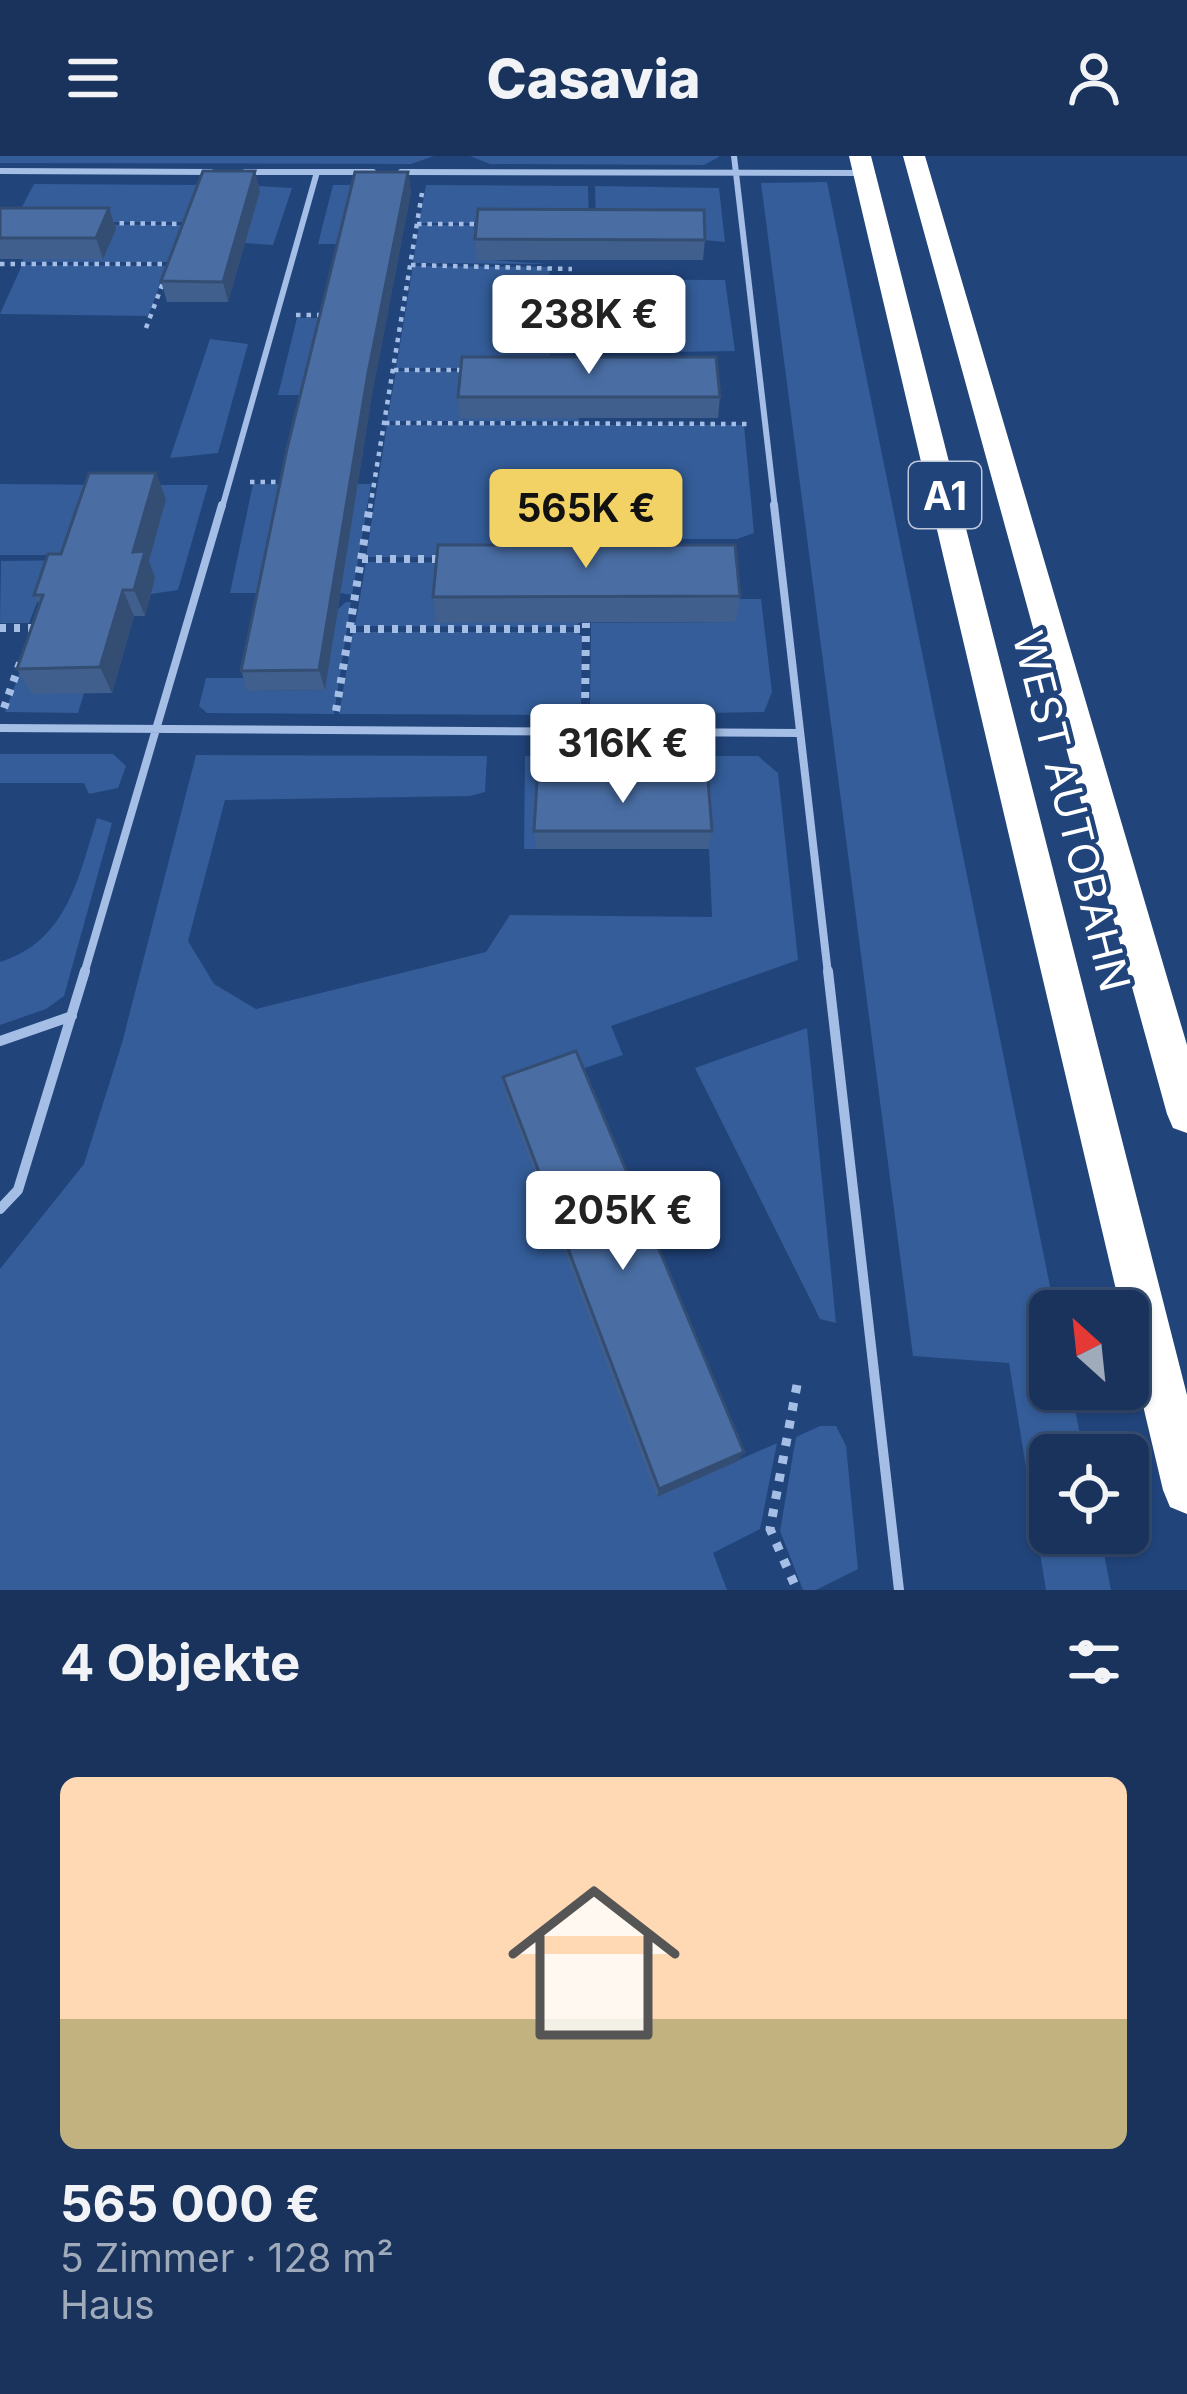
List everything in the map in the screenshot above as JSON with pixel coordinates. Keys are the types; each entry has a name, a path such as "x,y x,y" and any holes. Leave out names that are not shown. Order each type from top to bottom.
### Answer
{"highway":[{"name":"WEST AUTOBAHN","path":"914,156 1187,1114"},
{"name":"WEST AUTOBAHN","path":"862,164 1187,1490"}],"lane":[{"path":"450,172 451,156"},
{"path":"734,156 899,1590"},
{"path":"0,171 736,173 862,164"},
{"path":"0,1208 18,1190 72,1016 317,172"},
{"path":"0,728 799,733"},
{"path":"0,1041 72,1016"}],"path":[{"path":"333,730 426,172"},
{"path":"98,224 185,224 146,328"},
{"path":"417,224 483,224"},
{"path":"0,264 170,265"},
{"path":"411,265 572,269"},
{"path":"276,315 339,315"},
{"path":"381,316 402,316"},
{"path":"394,370 483,370"},
{"path":"385,423 765,424"},
{"path":"229,482 291,482"},
{"path":"354,482 374,483"},
{"path":"362,559 451,560"},
{"path":"0,717 37,615"},
{"path":"350,629 586,626 584,732"},
{"path":"0,628 32,628"},
{"path":"797,1385 770,1529 797,1590"}],"shaded area":[{"path":"0,156 434,156 411,164 0,163"},
{"path":"470,156 719,157 704,165 490,164"},
{"path":"827,182 1051,1290 1029,1290 1029,1410 1075,1410 1080,1434 1029,1434 1029,1486 1009,1363 913,1356 761,183"},
{"path":"34,184 197,185 183,222 14,222"},
{"path":"243,185 292,188 273,245 244,243"},
{"path":"333,185 377,185 346,244 318,244"},
{"path":"426,185 588,186 589,224 419,223"},
{"path":"595,186 719,188 725,242 596,230"},
{"path":"15,224 182,225 168,262 23,262"},
{"path":"419,225 589,226 477,259 549,264 413,263"},
{"path":"22,265 167,266 148,316 0,314"},
{"path":"413,266 549,267 550,279 725,280 735,351 550,354 549,368 396,368"},
{"path":"297,318 356,318 311,395 278,395"},
{"path":"210,339 248,344 218,453 170,458"},
{"path":"396,371 550,372 580,421 387,421"},
{"path":"387,425 744,425 754,533 737,539 542,539 540,558 366,557"},
{"path":"0,484 131,485 82,555 0,555"},
{"path":"253,484 321,485 268,593 230,593"},
{"path":"332,484 371,484 352,595 340,593"},
{"path":"142,485 208,485 178,590 151,594 144,578"},
{"path":"80,560 38,600 29,623 0,623 1,561"},
{"path":"366,562 540,563 580,622 575,627 355,626"},
{"path":"734,599 761,599 772,692 764,712 590,715 591,623 735,622"},
{"path":"351,602 334,714 207,713 199,706 206,678 250,678 249,691 324,690 338,609"},
{"path":"39,621 32,693 84,693 78,713 5,712"},
{"path":"353,632 576,632 582,636 581,715 339,714"},
{"path":"0,754 113,754 126,766 118,788 89,794 84,783 0,783"},
{"path":"196,755 487,756 485,792 470,796 225,800 188,941 214,984 256,1009 486,952 510,915 712,917 709,849 538,800 536,849 524,849 525,756 758,756 778,773 798,960 611,1026 623,1055 576,1071 657,1496 777,1443 760,1529 713,1553 727,1590 0,1590 0,1269 84,1164 122,1043"},
{"path":"97,818 112,823 64,996 46,1009 0,1025 0,962 23,952 55,923 76,885"},
{"path":"807,1028 836,1323 820,1319 695,1068"},
{"path":"820,1426 836,1426 846,1446 858,1569 816,1590 803,1590 780,1531 796,1437"},
{"path":"1040,1554 1104,1554 1111,1590 1046,1590"}],"building":[{"path":"203,171 255,171 223,282 161,281"},
{"path":"355,172 408,172 368,373 319,670 241,671 287,449"},
{"path":"0,208 109,208 96,238 0,238"},
{"path":"478,209 704,210 705,240 475,239"},
{"path":"462,357 716,357 720,397 458,397"},
{"path":"89,473 156,473 133,552 145,551 134,590 123,590 100,667 17,669 43,595 34,595 48,554 61,554"},
{"path":"438,545 735,545 740,596 433,597"},
{"path":"708,780 712,831 534,831 537,781"},
{"path":"576,1051 744,1452 659,1489 503,1077"}]}
